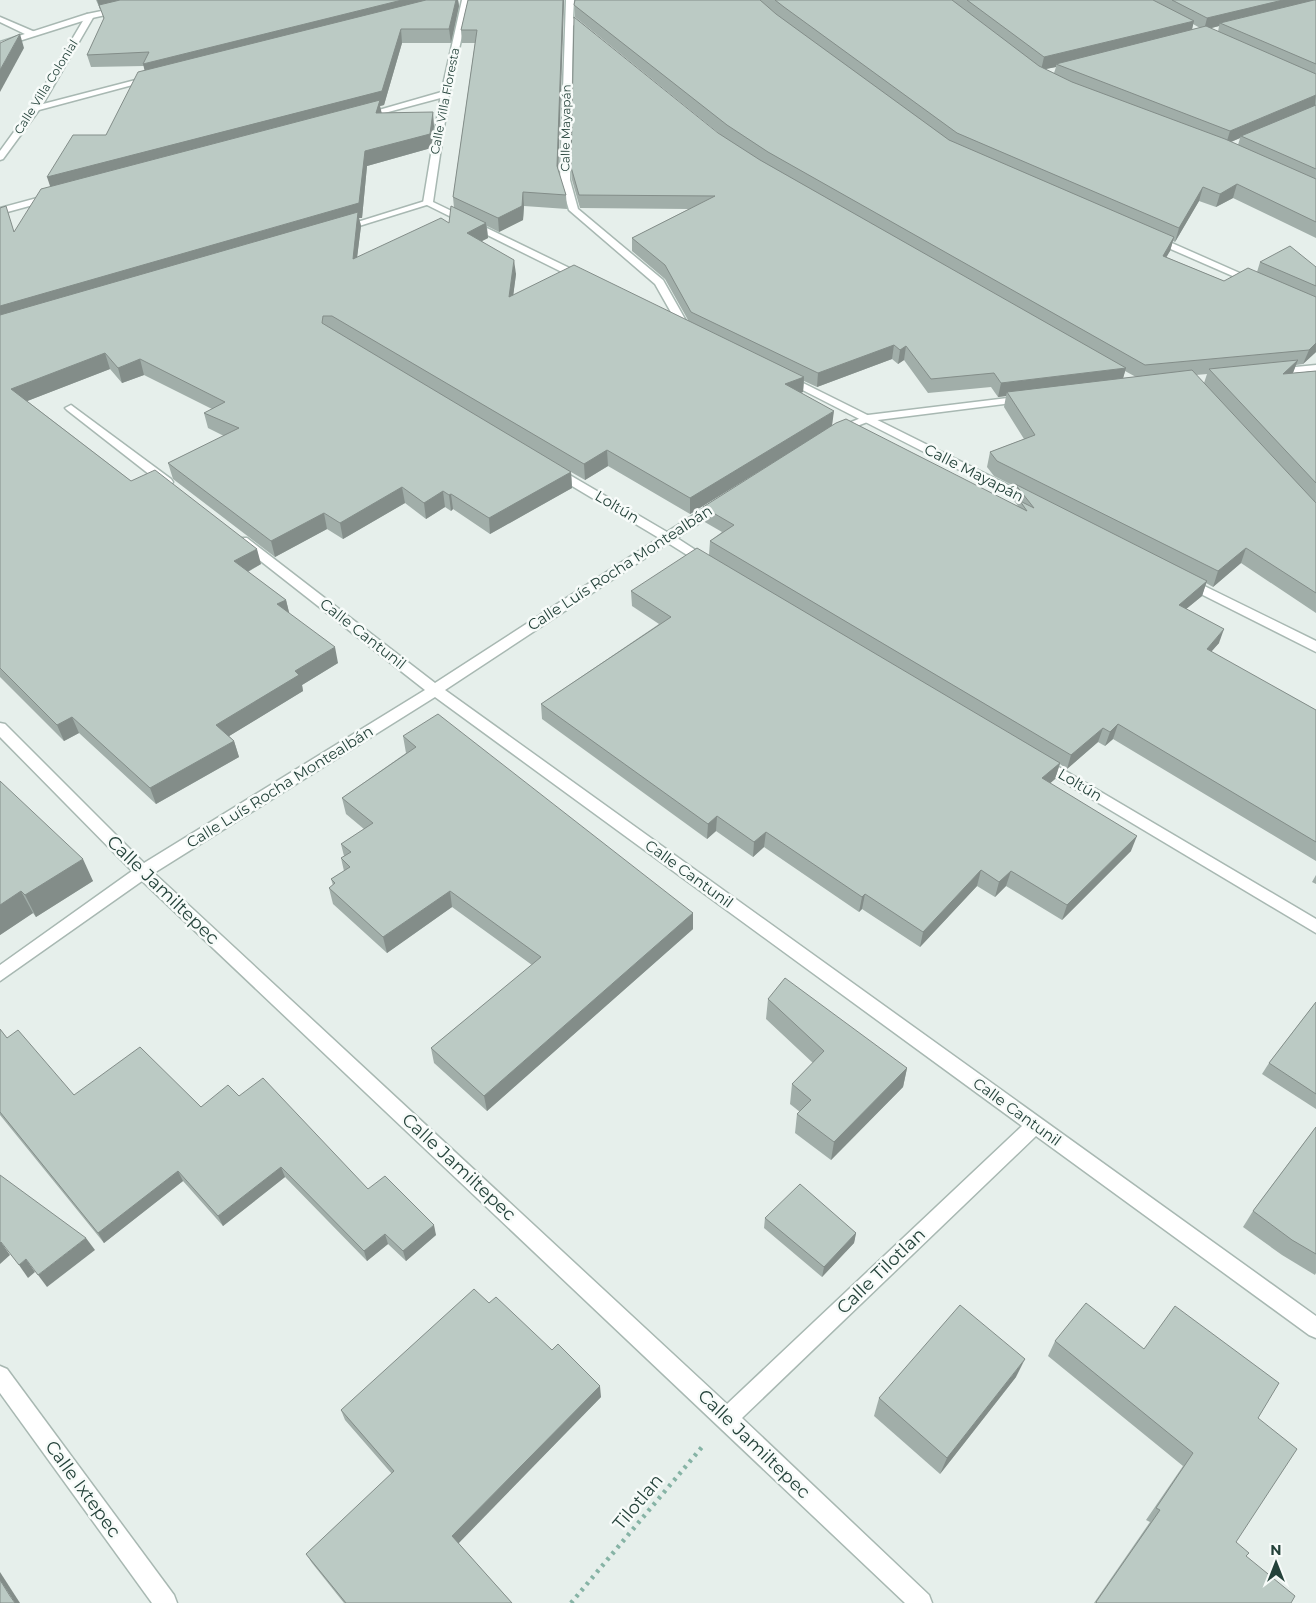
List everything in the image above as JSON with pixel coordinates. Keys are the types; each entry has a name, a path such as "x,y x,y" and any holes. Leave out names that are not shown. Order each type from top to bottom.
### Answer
{"street":[{"path":"456,3 466,0"},
{"name":"Calle Villa Floresta","path":"428,203 445,94 466,0"},
{"name":"Calle Mayapán","path":"570,0 565,180 574,210 659,282 689,330 667,320"},
{"path":"0,45 90,16 126,8"},
{"name":"Calle Villa Colonial","path":"0,157 36,108 90,16"},
{"path":"569,18 600,42"},
{"path":"0,19 32,34"},
{"path":"36,108 160,77"},
{"path":"348,119 445,94"},
{"path":"0,211 58,195"},
{"path":"333,231 428,203 596,285"},
{"path":"1143,234 1261,285"},
{"path":"1258,373 1316,368"},
{"name":"Calle Mayapán","path":"772,371 868,418 1042,508"},
{"path":"822,439 868,418 1033,398"},
{"path":"71,408 180,492"},
{"name":"Loltún","path":"540,461 718,568"},
{"name":"Calle Luís Rocha Montealbán","path":"0,974 143,872 436,690 666,537 732,496"},
{"name":"Calle Cantunil","path":"234,534 436,690 1316,1328"},
{"path":"1174,574 1316,647"},
{"name":"Calle Jamiltepec","path":"0,728 143,872 727,1418 920,1603"},
{"name":"Loltún","path":"1025,752 1316,927"},
{"name":"Calle Tilotlan","path":"727,1418 1035,1125"},
{"name":"Calle Ixtepec","path":"0,1376 166,1603"}],"path":[{"name":"Tilotlan","path":"571,1603 727,1418"}],"building":[{"path":"120,0 402,0 143,64 149,52 87,55 104,18 99,5"},
{"path":"426,0 456,0 449,29 401,29 382,91 47,177 73,135 106,135 138,72"},
{"path":"468,0 563,0 557,166 566,195 523,192 522,206 498,218 453,197 477,30 461,30"},
{"path":"575,0 760,0 776,14 949,140 1174,237 1163,256 1224,281 1248,268 1316,297 1316,343 1309,350 1145,365 768,152 727,125 574,5"},
{"path":"775,0 952,0 1039,66 1072,82 1225,139 1316,179 1316,222 1237,184 1220,194 1203,187 1179,228 957,133"},
{"path":"967,0 1153,0 1194,21 1044,57"},
{"path":"1172,0 1283,0 1207,18"},
{"path":"1316,0 1316,64 1220,23"},
{"path":"574,17 718,133 760,160 1126,368 1001,383 994,373 931,379 906,346 900,350 894,345 818,373 691,312 665,265 632,238 715,196 579,195 571,167"},
{"path":"1206,26 1316,74 1316,95 1230,131 1056,64"},
{"path":"20,34 0,70 0,43"},
{"path":"380,100 376,113 433,112 430,134 365,151 359,203 0,306 0,208 6,206 14,232 41,189"},
{"path":"1316,105 1316,169 1241,136"},
{"path":"451,206 486,223 467,233 514,260 509,297 574,265 804,377 785,384 834,411 690,498 607,450 584,464 332,316 323,316 322,323 571,472 489,518 443,491 424,503 402,487 340,523 324,513 271,541 168,463 239,428 204,413 225,402 140,359 118,368 105,353 11,389 131,481 155,470 257,549 234,561 286,600 277,604 335,647 295,671 299,675 216,725 234,741 150,788 72,717 57,725 0,668 0,315 358,212 353,259 441,218 449,223"},
{"path":"1290,246 1316,267 1316,286 1260,262"},
{"path":"1298,360 1283,374 1316,371 1316,483 1209,369"},
{"path":"1192,370 1316,503 1316,593 1246,548 1218,571 997,461 990,452 1035,435 1007,392"},
{"path":"846,419 1027,511 1020,501 1034,508 1015,484 1207,581 1179,605 1224,629 1207,649 1316,710 1316,842 1118,724 1110,732 1103,728 1071,755 710,541 734,525 703,507 836,423"},
{"path":"697,548 1060,763 1042,778 1137,836 1067,905 1011,871 999,882 981,870 923,932 865,894 862,897 766,832 754,842 717,816 708,824 541,704 671,617 631,591"},
{"path":"438,714 693,913 484,1096 431,1048 541,957 450,891 383,937 329,888 335,883 331,879 350,867 341,858 351,852 341,844 373,823 342,798 416,747 403,736"},
{"path":"0,781 83,859 25,895 21,891 0,905"},
{"path":"785,978 907,1068 834,1142 797,1114 811,1100 792,1084 824,1051 768,999"},
{"path":"1316,1002 1316,1094 1269,1063"},
{"path":"0,1029 7,1038 18,1030 74,1095 140,1047 201,1107 228,1085 239,1096 263,1078 368,1189 385,1176 434,1225 403,1251 385,1234 364,1251 281,1167 218,1216 178,1171 98,1233 0,1112"},
{"path":"1316,1127 1316,1254 1292,1240 1253,1211"},
{"path":"0,1175 86,1238 38,1275 26,1259 19,1265 0,1243"},
{"path":"800,1184 856,1233 824,1267 765,1218"},
{"path":"474,1289 489,1303 496,1297 552,1350 558,1344 600,1386 452,1536 512,1603 346,1603 306,1554 394,1471 341,1410"},
{"path":"1086,1303 1144,1349 1175,1306 1279,1383 1258,1418 1297,1449 1236,1542 1249,1553 1246,1556 1295,1596 1291,1603 1096,1602 1160,1510 1156,1508 1193,1453 1055,1341"},
{"path":"960,1305 1025,1359 947,1458 879,1398"},
{"path":"0,1580 10,1596 15,1603 0,1603"}]}
